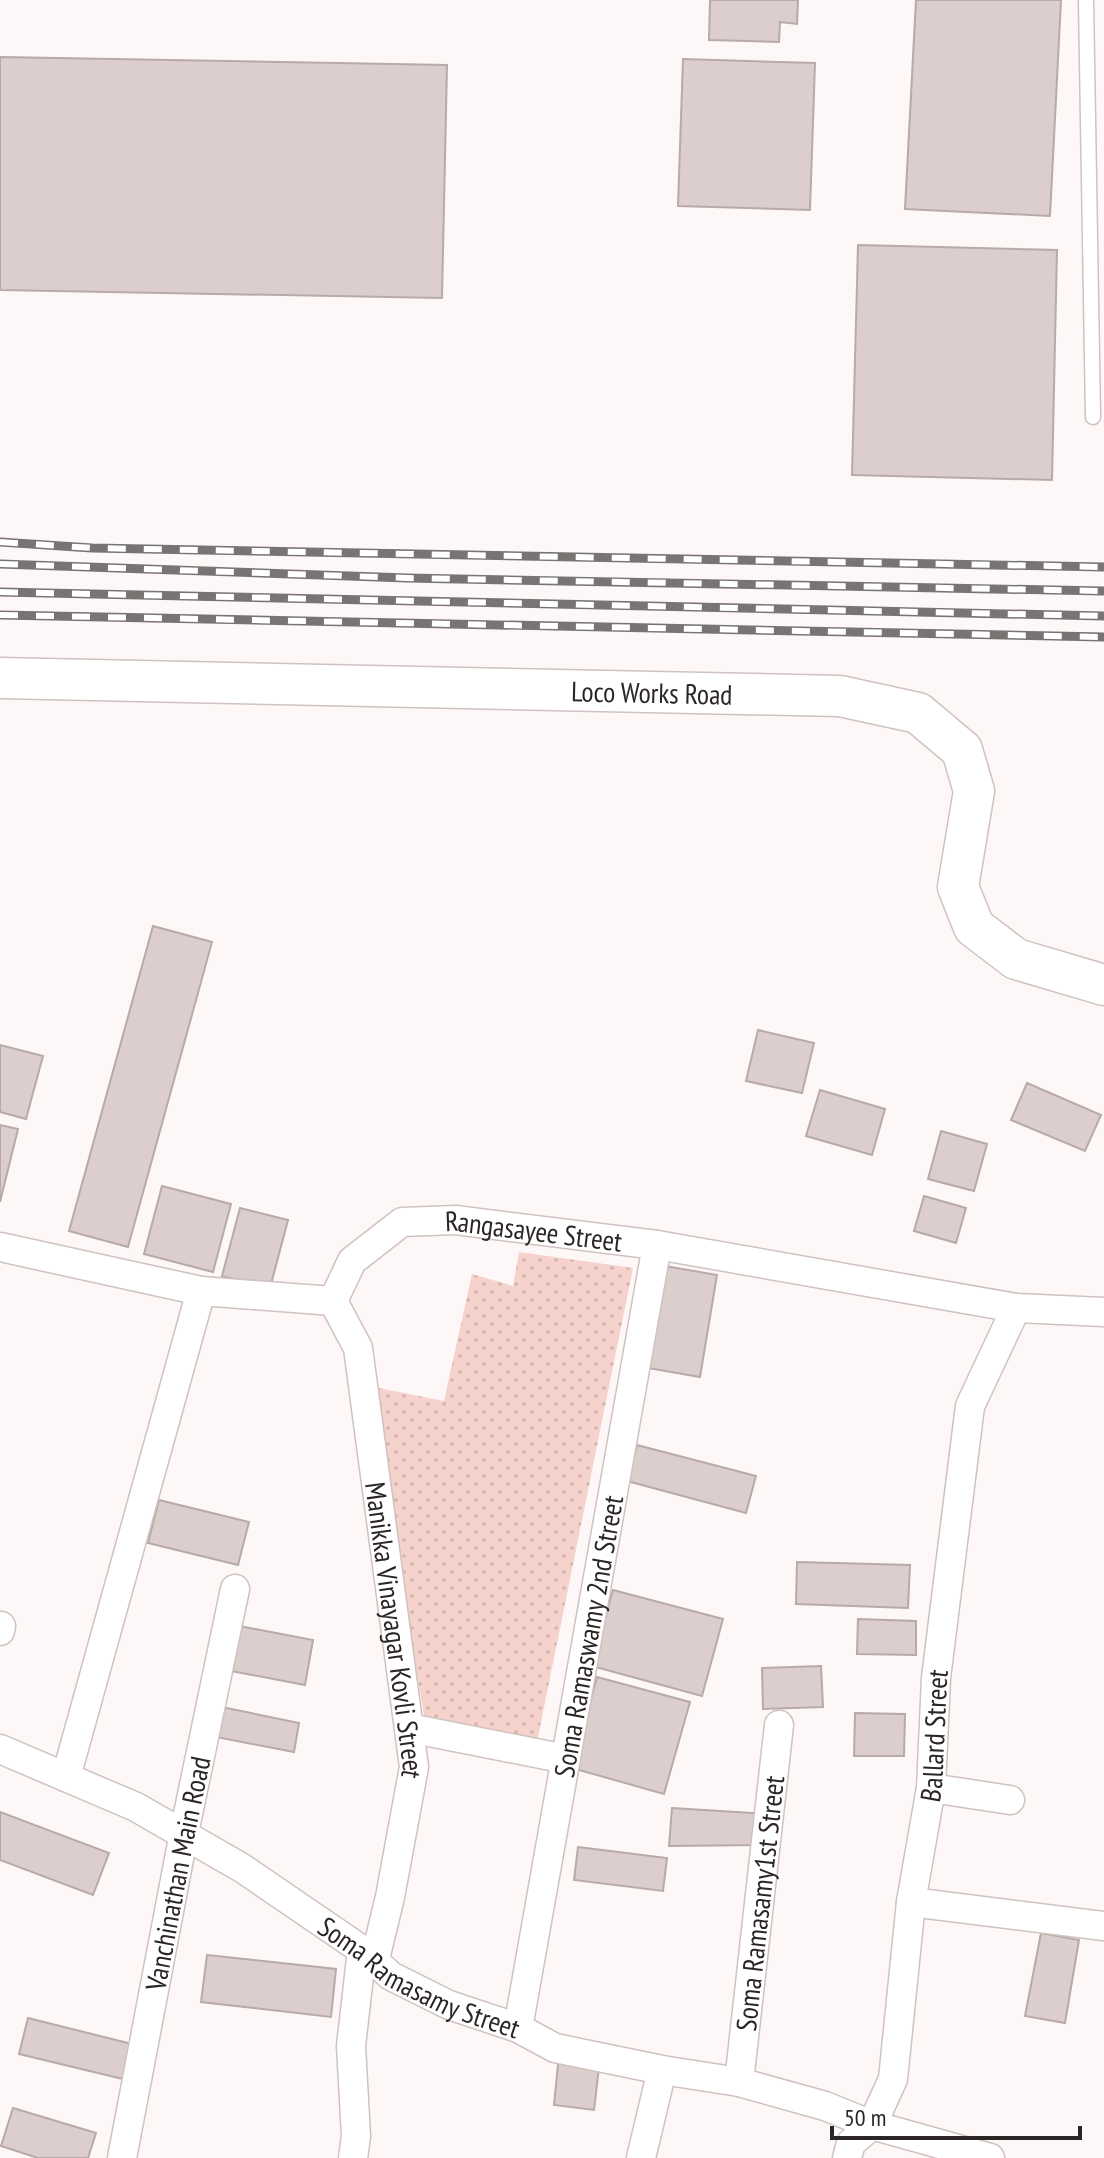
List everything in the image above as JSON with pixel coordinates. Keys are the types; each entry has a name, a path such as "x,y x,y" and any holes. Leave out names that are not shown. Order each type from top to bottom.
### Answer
{"street":[{"name":"Loco Works Road","path":"0,678 840,696 918,713 962,750 974,791 958,887 974,927 1016,959 1104,985"},
{"name":"Rangasayee Street","path":"333,1301 352,1261 402,1222 455,1220 657,1245 1016,1308 1104,1312"},
{"name":"Soma Ramaswamy 2nd Street","path":"518,2028 657,1245"},
{"path":"0,1247 201,1291 333,1301"},
{"path":"66,1777 201,1291"},
{"name":"Manikka Vinayagar Kovli Street","path":"333,1301 358,1348 414,1767 390,1897 368,1956 351,2046 356,2136 353,2158"},
{"name":"Ballard Street","path":"847,2158 851,2143 872,2125 893,2079 911,1902 931,1788 936,1678 970,1406 1016,1308"},
{"name":"Vanchinathan Main Road","path":"122,2158 235,1589"},
{"name":"Soma Ramasamy1st Street","path":"739,2082 779,1725"},
{"path":"409,1728 566,1759"},
{"name":"Soma Ramasamy Street","path":"0,1749 136,1807 184,1834 242,1868 368,1956 391,1976 449,2005 518,2028 555,2048 739,2082 825,2106 872,2125 990,2158"},
{"path":"931,1788 1010,1800"},
{"path":"911,1902 1104,1926"},
{"path":"641,2158 662,2070"}],"lane":[{"path":"1086,0 1093,417"}],"shaded area":[{"path":"519,1252 633,1268 536,1747 426,1727 369,1386 444,1401 472,1274 513,1286"}],"building":[{"path":"710,0 798,0 797,24 780,22 779,42 709,40"},
{"path":"916,0 1061,0 1050,216 905,209"},
{"path":"0,57 447,65 442,298 0,290"},
{"path":"683,59 815,63 810,210 678,206"},
{"path":"858,245 1057,250 1052,480 852,475"},
{"path":"153,926 212,942 128,1247 69,1231"},
{"path":"758,1030 814,1043 802,1093 746,1081"},
{"path":"0,1045 43,1056 26,1119 0,1112"},
{"path":"1027,1083 1101,1115 1085,1151 1011,1120"},
{"path":"820,1090 885,1109 872,1155 806,1136"},
{"path":"0,1125 18,1129 0,1202"},
{"path":"941,1131 987,1144 974,1191 928,1179"},
{"path":"162,1186 231,1204 213,1272 144,1254"},
{"path":"924,1196 966,1208 956,1243 914,1231"},
{"path":"240,1208 288,1220 270,1288 222,1276"},
{"path":"665,1266 717,1275 700,1377 648,1368"},
{"path":"637,1445 756,1476 746,1513 627,1481"},
{"path":"159,1500 249,1522 238,1565 148,1543"},
{"path":"797,1562 910,1565 908,1608 796,1604"},
{"path":"613,1590 723,1619 702,1696 592,1666"},
{"path":"858,1619 916,1621 916,1655 857,1654"},
{"path":"239,1626 313,1640 305,1685 231,1671"},
{"path":"821,1666 823,1707 763,1709 762,1668"},
{"path":"597,1677 690,1702 664,1794 572,1768"},
{"path":"212,1705 299,1723 294,1752 206,1735"},
{"path":"855,1713 905,1714 904,1756 854,1756"},
{"path":"672,1808 766,1814 764,1845 669,1846"},
{"path":"0,1812 109,1853 93,1895 0,1860"},
{"path":"578,1847 667,1858 663,1891 574,1880"},
{"path":"1041,1933 1079,1940 1065,2023 1025,2016"},
{"path":"207,1955 336,1969 331,2017 201,2002"},
{"path":"28,2018 136,2045 127,2080 19,2054"},
{"path":"559,2055 600,2059 594,2110 554,2105"},
{"path":"13,2108 96,2133 88,2158 38,2158 1,2146"}],"railway":[{"path":"0,542 92,548 1104,567"},
{"path":"0,564 407,578 1104,591"},
{"path":"0,592 1104,616"},
{"path":"0,615 1104,637"}]}
